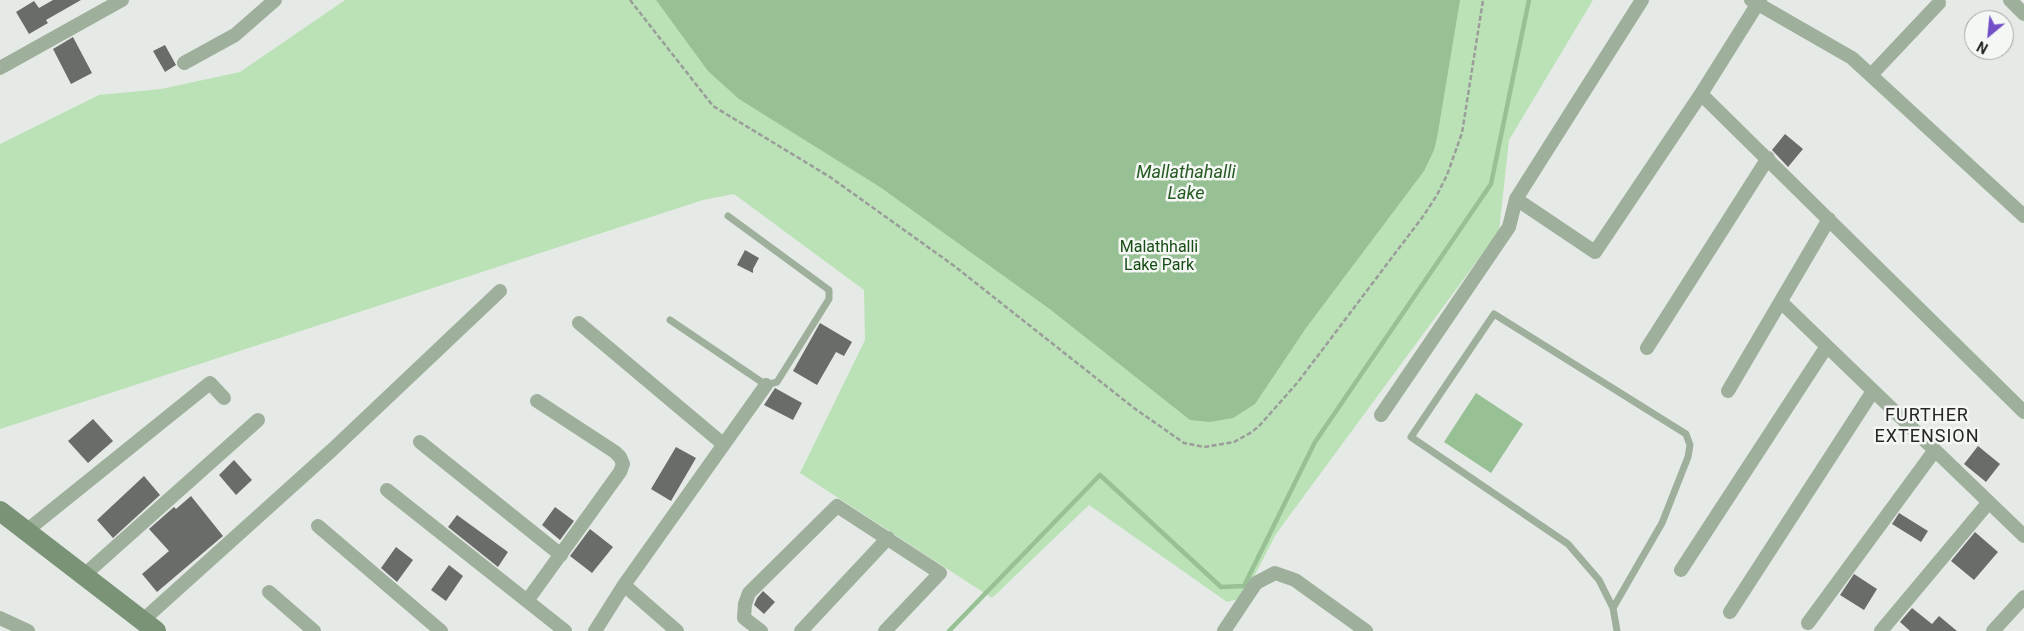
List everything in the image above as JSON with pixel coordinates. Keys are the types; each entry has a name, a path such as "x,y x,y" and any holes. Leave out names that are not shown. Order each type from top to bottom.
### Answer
{"main road":[{"path":"0,512 149,626"}],"street":[{"path":"0,68 122,0"},
{"path":"184,63 235,35 275,0"},
{"path":"1381,415 1509,227 1516,199 1642,0"},
{"path":"2010,0 2024,14"},
{"path":"1516,199 1595,252 1701,94 1756,1 1852,58 2024,216"},
{"path":"1871,75 1938,3"},
{"path":"1701,94 2024,412"},
{"path":"1647,348 1768,158"},
{"path":"1728,391 1829,219"},
{"path":"149,626 500,291"},
{"path":"1781,302 2024,536"},
{"path":"579,324 723,444"},
{"path":"1681,570 1827,346"},
{"path":"25,532 210,383 224,398"},
{"path":"595,631 624,585 766,385"},
{"path":"1730,612 1873,391"},
{"path":"527,601 620,472 623,464 615,452 537,401"},
{"path":"83,576 258,420"},
{"path":"420,442 561,555"},
{"path":"1808,623 1935,450"},
{"path":"387,490 562,630"},
{"path":"1881,631 1989,502"},
{"path":"761,631 744,618 745,604 749,593 837,506 940,572 885,631"},
{"path":"318,526 441,631"},
{"path":"801,631 888,538"},
{"path":"1226,627 1256,583 1275,573 1295,580 1366,631"},
{"path":"624,585 678,631"},
{"path":"269,592 314,631"},
{"path":"1993,631 2024,597"},
{"path":"0,618 28,631"}],"lane":[{"path":"670,320 766,385 777,382 829,299 829,290 728,216"},
{"path":"1613,608 1662,523 1688,457 1690,445 1686,434 1494,314 1411,437 1568,544 1599,580 1613,608 1617,631"}],"path":[{"path":"630,0 713,106 830,177 953,264 1134,408 1184,443 1204,447 1234,442 1248,435 1260,425 1298,382 1437,195 1448,175 1462,133 1484,0"}],"green space":[{"name":"Malathhalli Lake Park","path":"345,0 1593,0 1509,140 1499,231 1276,534 1243,598 1227,602 1089,505 992,598 800,473 865,340 864,290 734,194 703,200 0,429 0,144 99,95 161,89 240,72"}],"water":[{"name":"Mallathahalli Lake","path":"656,0 1460,0 1437,138 1434,150 1424,171 1306,328 1255,404 1233,418 1210,422 1190,420 1051,310 880,187 739,99 708,71"},
{"path":"1476,393 1523,424 1491,473 1444,442"}],"building":[{"path":"53,0 81,0 46,20 48,23 29,34 16,12 34,1 39,8"},
{"path":"73,37 92,73 71,84 53,49"},
{"path":"165,45 176,65 165,72 153,51"},
{"path":"1785,134 1803,149 1788,167 1772,150"},
{"path":"745,250 759,258 753,273 737,265"},
{"path":"820,323 852,342 844,356 836,352 817,385 793,371"},
{"path":"775,388 802,403 793,420 764,405"},
{"path":"93,419 113,441 88,463 68,441"},
{"path":"1978,446 2000,464 1986,482 1964,464"},
{"path":"676,447 696,458 671,501 651,489"},
{"path":"234,460 252,480 236,495 219,475"},
{"path":"144,476 160,495 113,538 97,520"},
{"path":"191,496 223,536 157,592 142,574 169,551 149,529 174,507 176,509"},
{"path":"555,507 574,521 560,540 542,525"},
{"path":"1899,513 1928,531 1921,542 1892,524"},
{"path":"457,515 508,552 498,567 448,527"},
{"path":"590,529 613,547 592,573 570,556"},
{"path":"1975,532 1998,552 1974,580 1951,561"},
{"path":"396,547 413,560 397,582 381,568"},
{"path":"449,565 463,576 446,601 431,590"},
{"path":"1854,574 1877,589 1864,610 1840,595"},
{"path":"763,591 775,602 764,614 754,605"},
{"path":"1912,608 1932,624 1939,616 1957,631 1910,631 1900,622"}],"waterway":[{"path":"949,631 1100,475 1221,587 1244,586 1315,442 1491,184 1529,0"}],"district":[{"name":"FURTHER EXTENSION","path":"1927,426"}]}
